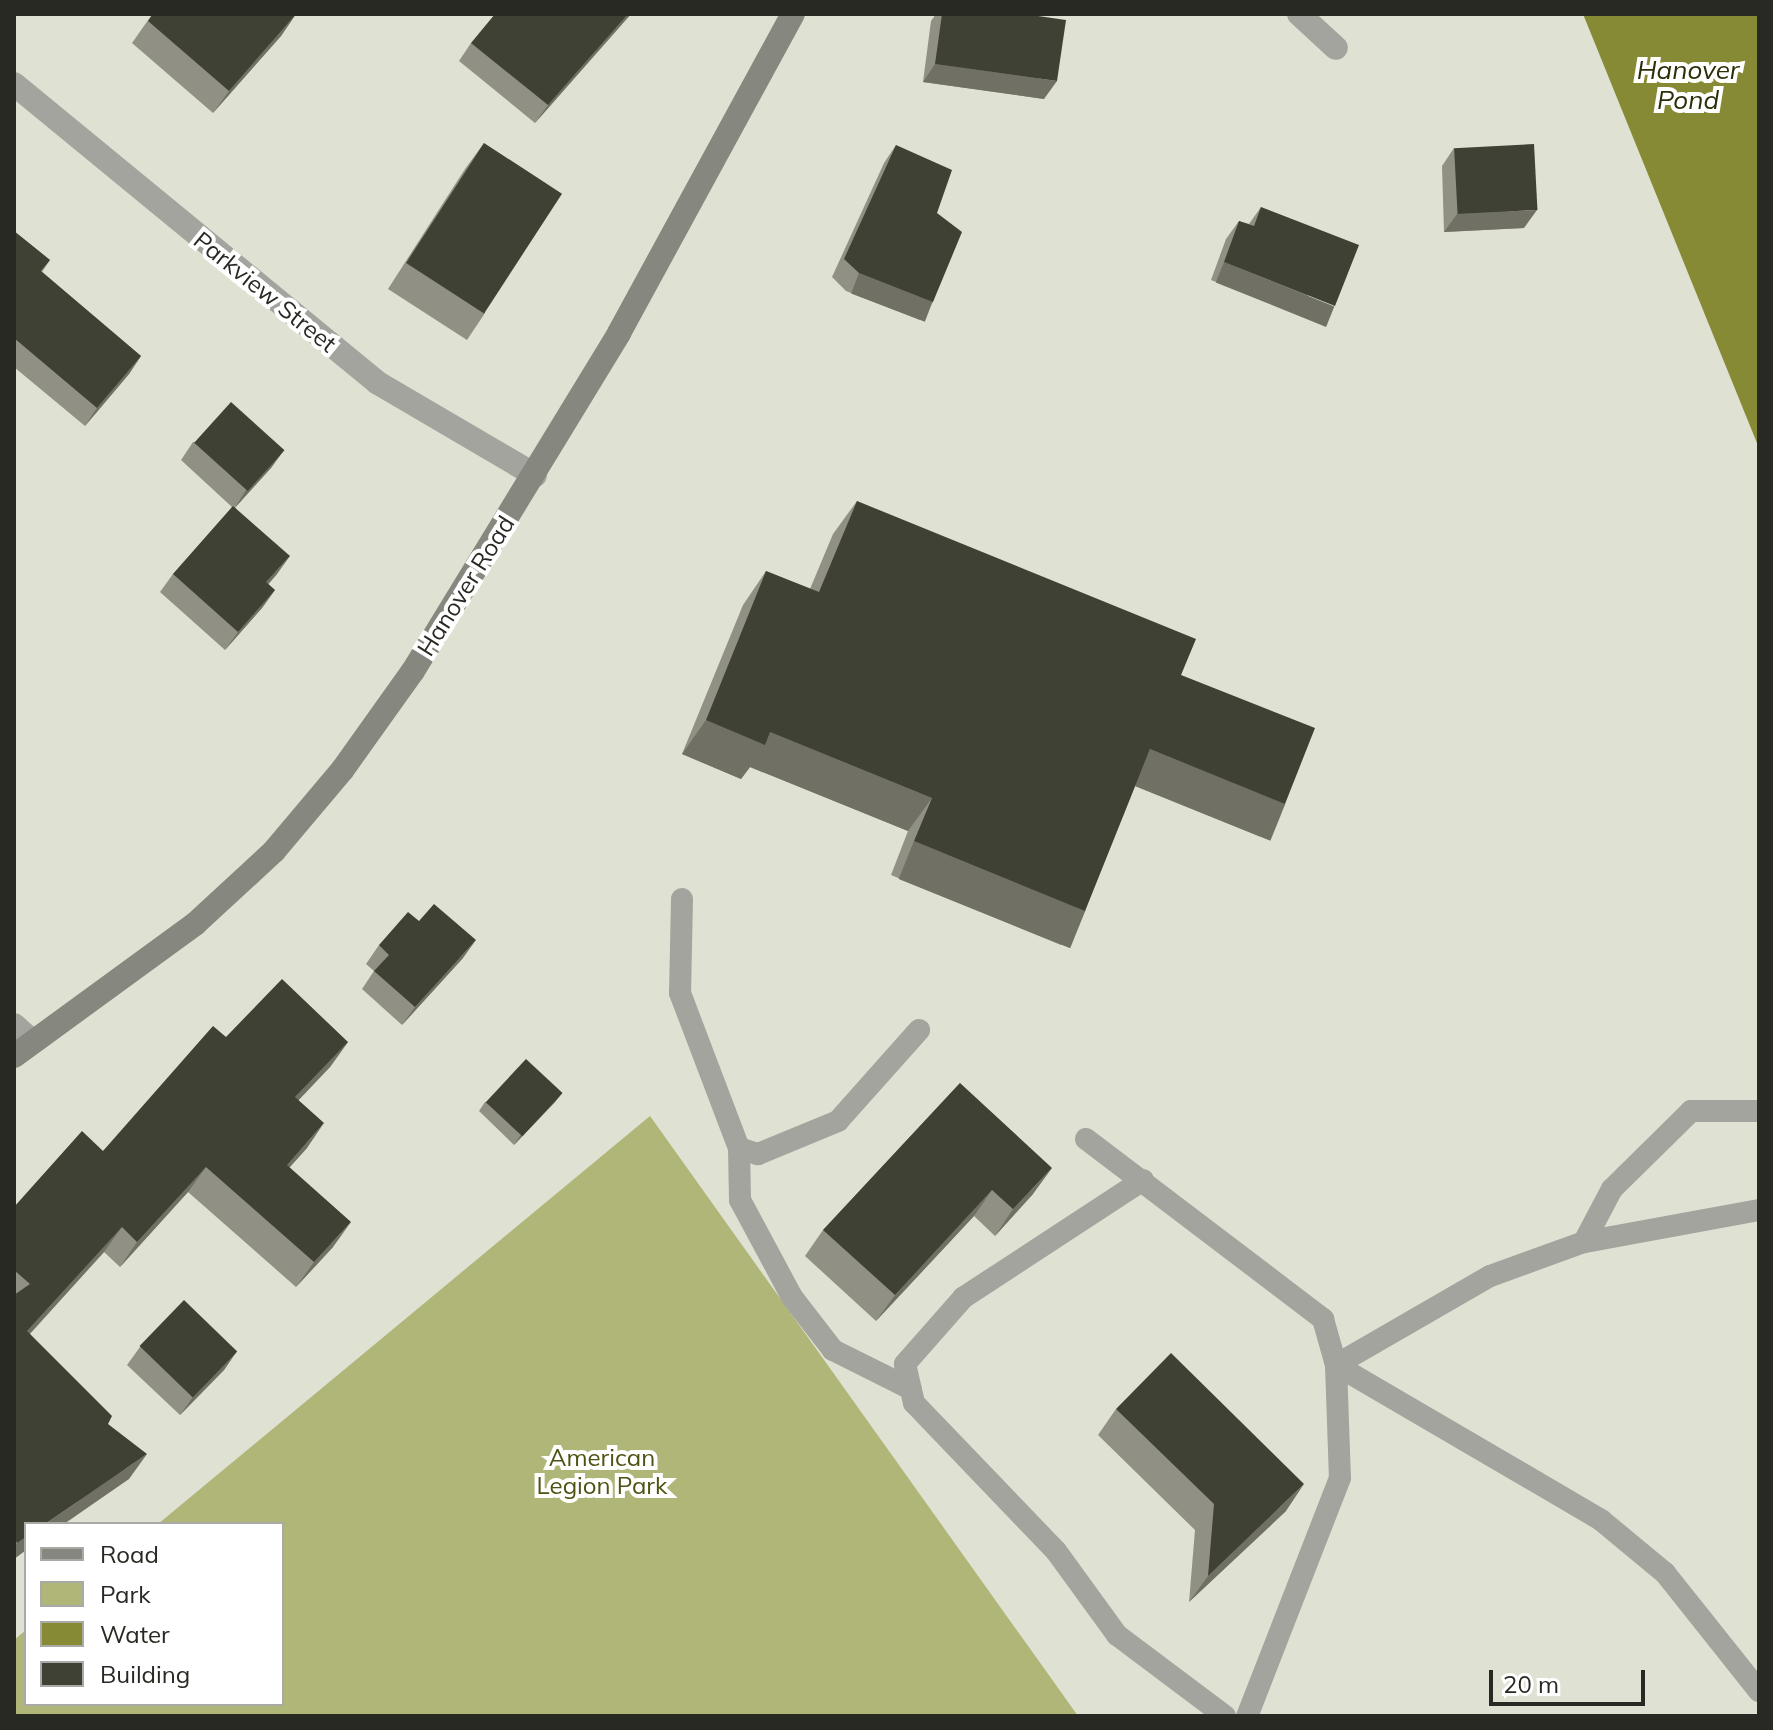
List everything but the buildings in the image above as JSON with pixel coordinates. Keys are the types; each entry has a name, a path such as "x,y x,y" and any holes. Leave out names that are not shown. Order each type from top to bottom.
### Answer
{"main road":[{"name":"Hanover Road","path":"24,1049 183,934 274,851 413,671 535,475 708,178 793,14"}],"street":[{"path":"1299,14 1336,48"},
{"name":"Parkview Street","path":"14,84 366,374 535,475"},
{"path":"14,1025 24,1049"}],"lane":[{"path":"682,899 680,993 739,1148 740,1200 792,1297 833,1350 911,1389"},
{"path":"739,1148 771,1151 838,1121 919,1030"},
{"path":"1584,1242 1612,1189 1691,1111 1759,1111"},
{"path":"1086,1139 1323,1319 1336,1365 1340,1478 1247,1716"},
{"path":"1143,1180 963,1298 905,1364 914,1403 1056,1551 1117,1635 1225,1716"},
{"path":"1336,1365 1490,1276 1584,1242 1759,1210"},
{"path":"1336,1365 1601,1520 1665,1573 1759,1691"}],"green space":[{"name":"American Legion Park","path":"650,1116 1078,1716 14,1716 14,1640 24,1632 24,1706 284,1706 284,1522 160,1522"}],"water":[{"name":"Hanover Pond","path":"1583,14 1759,14 1759,448"}]}
